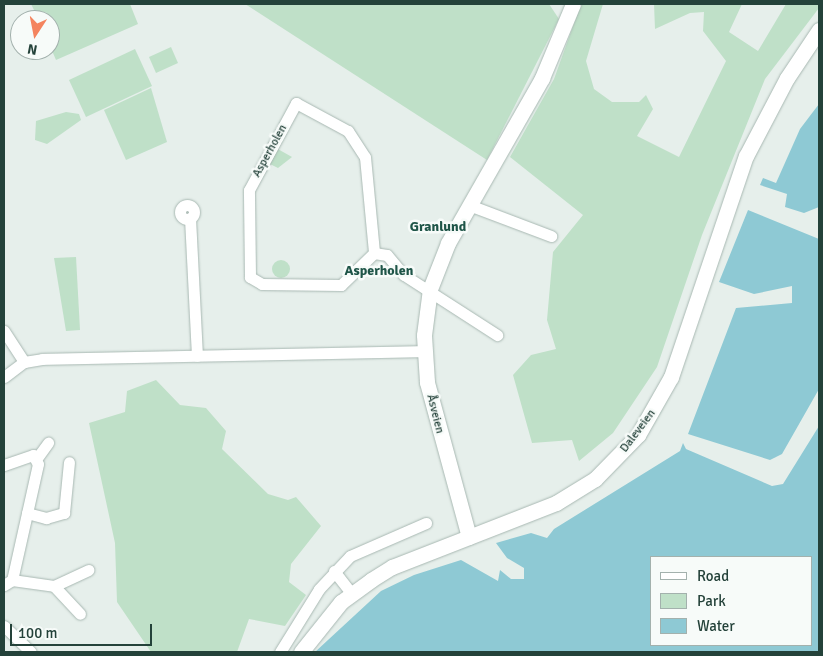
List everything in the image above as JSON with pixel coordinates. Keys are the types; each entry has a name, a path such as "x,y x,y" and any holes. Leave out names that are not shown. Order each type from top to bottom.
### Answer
{"main road":[{"name":"Åsveien","path":"469,537 435,413 424,351 430,289 469,205 542,78 573,4"},
{"name":"Daleveien","path":"301,652 351,594 392,567 576,492 622,454 653,414 674,369 746,156 787,78 819,30"}],"street":[{"name":"Asperholen","path":"296,103 357,139 366,163 374,253 341,285 252,280 249,190 296,103"},
{"path":"469,205 551,236"},
{"path":"190,218 197,356"},
{"path":"374,253 387,255 404,275 430,289 497,335"},
{"path":"4,332 24,362"},
{"path":"4,376 24,362 424,351"},
{"path":"48,443 37,458 27,513 8,583 54,586 88,570"},
{"path":"4,465 37,458"},
{"path":"27,513 46,518 64,513 69,462"},
{"path":"280,652 334,571 350,556 385,537 426,524"},
{"path":"334,571 351,594"},
{"path":"54,586 80,614"},
{"path":"4,626 31,652"}],"green space":[{"path":"31,4 130,4 138,24 60,58 60,10 34,10"},
{"path":"245,4 549,4 559,19 487,160"},
{"path":"581,4 603,4 586,61 594,89 612,102 639,102 646,95 653,109 637,136 679,157 726,61 703,31 704,12 690,13 655,29 654,4 742,4 729,32 758,51 786,4 819,4 819,8 765,79 702,235 657,367 613,433 579,461 572,440 532,443 513,375 531,355 556,349 547,320 553,252 583,215 510,157 554,79"},
{"path":"171,47 178,63 156,73 149,57"},
{"path":"135,49 152,86 86,117 69,80"},
{"path":"151,88 167,142 126,160 104,110"},
{"path":"66,112 79,114 81,120 47,144 35,140 36,121"},
{"path":"276,148 292,157 278,168 268,163"},
{"path":"76,257 80,330 66,331 54,258"},
{"path":"281,260 287,263 290,269 287,275 281,278 275,275 272,269 275,263"},
{"path":"156,380 180,405 206,408 226,431 222,449 268,494 288,500 296,497 321,526 291,564 289,582 306,595 285,626 249,619 237,652 151,652 117,602 115,543 89,423 125,412 127,391"}],"water":[{"path":"819,104 819,207 804,213 785,207 787,194 760,185 763,178 776,183 800,129"},
{"path":"748,210 819,239 819,389 782,454 770,460 688,434 736,308 792,303 792,286 754,294 719,282"},
{"path":"819,426 819,652 315,652 381,591 414,575 461,560 498,581 500,570 511,579 524,579 524,568 507,558 496,543 531,533 547,538 554,529 680,451 683,443 686,449 772,486 783,484"}],"district":[{"name":"Granlund","path":"438,227"},
{"name":"Asperholen","path":"379,271"}]}
